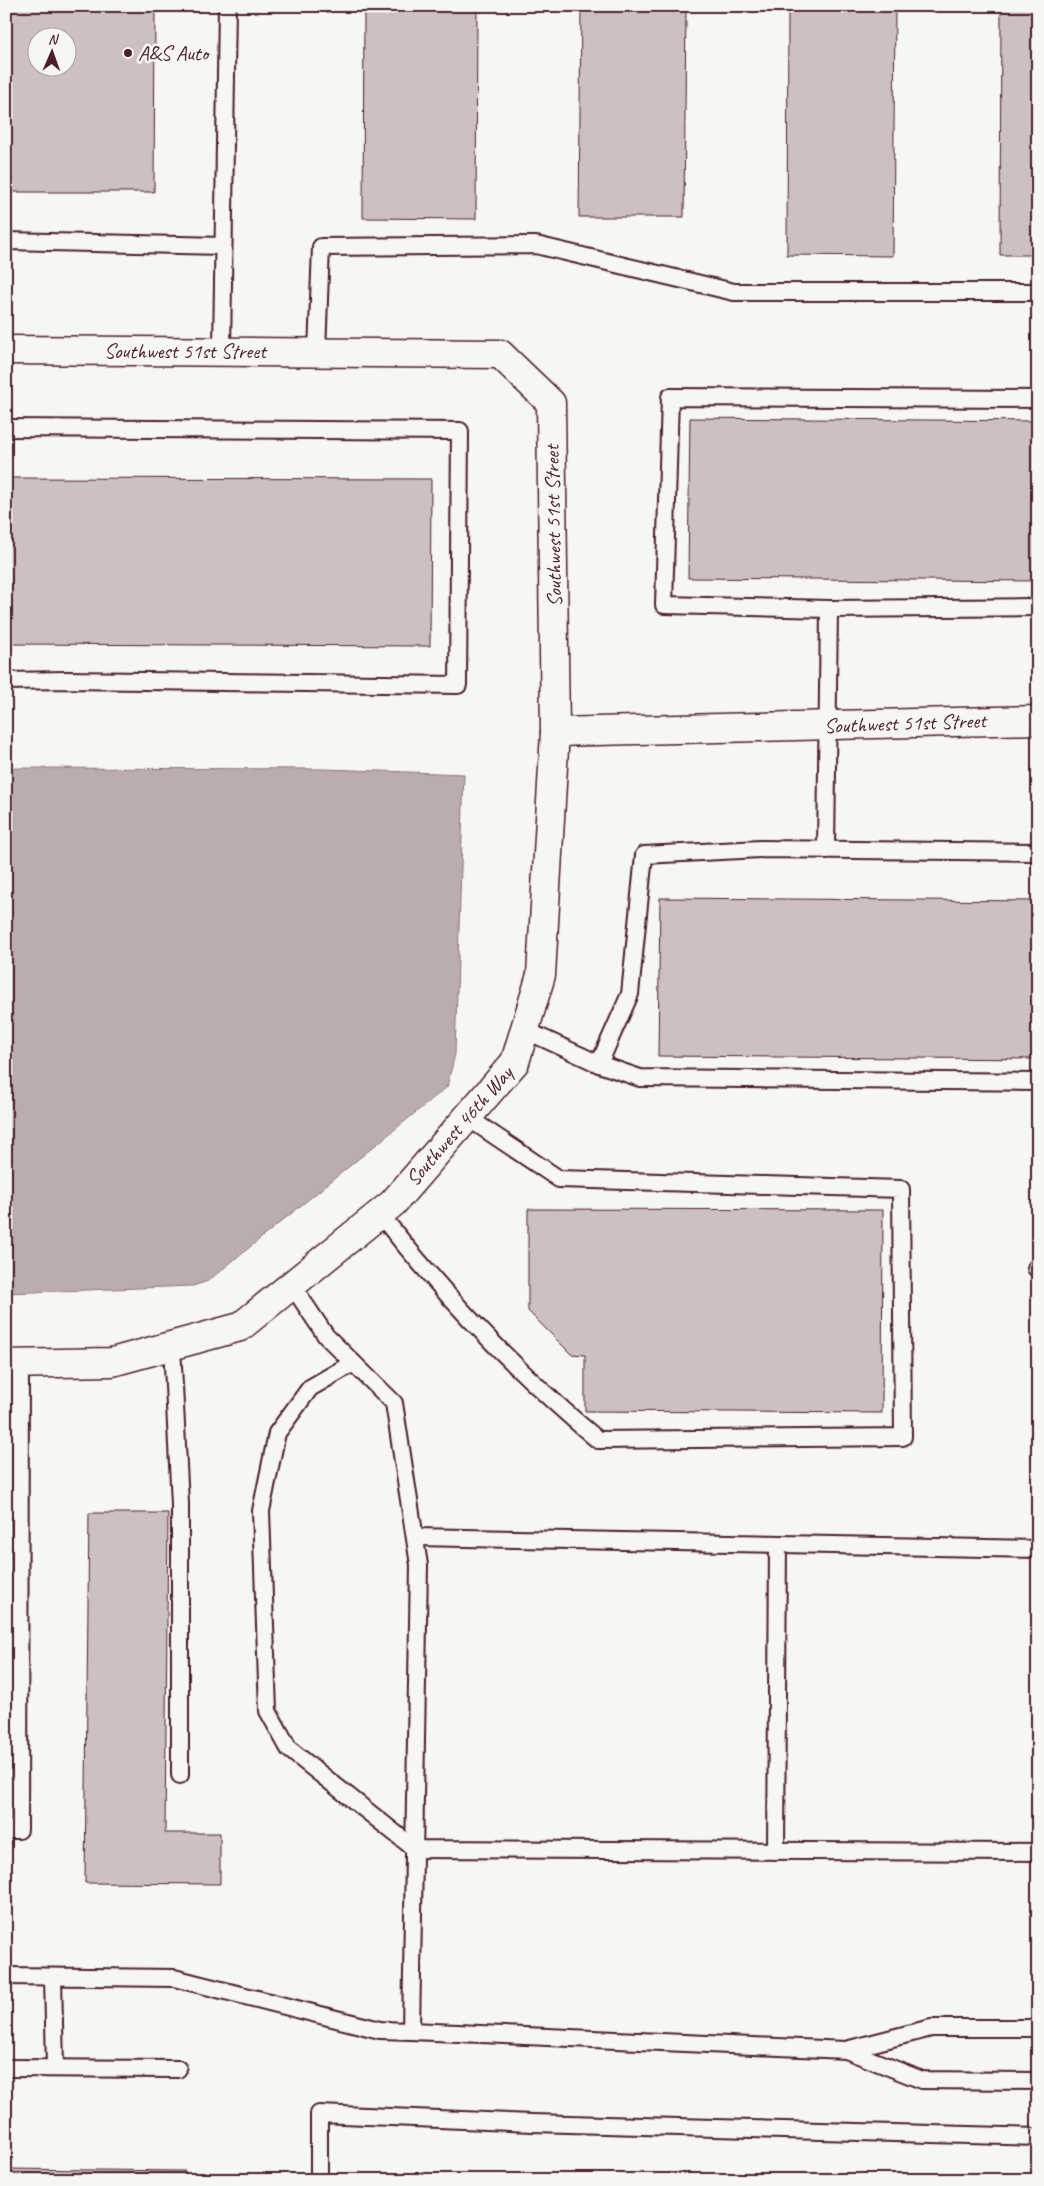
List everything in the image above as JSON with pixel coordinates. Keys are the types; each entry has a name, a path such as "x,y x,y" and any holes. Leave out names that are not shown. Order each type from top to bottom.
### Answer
{"street":[{"name":"Southwest 51st Street","path":"6,350 500,354 551,403 555,732 1038,720"},
{"name":"Southwest 46th Way","path":"172,1346 240,1327 380,1214 393,1203 515,1062 541,975 555,732"},
{"path":"13,1364 112,1362 172,1346"}],"lane":[{"path":"222,351 227,6"},
{"path":"6,241 223,246"},
{"path":"317,352 321,247 536,245 734,292 1038,292"},
{"path":"1038,399 670,397 664,606 830,608 1038,607"},
{"path":"6,428 460,431 458,685 66,680 6,682"},
{"path":"826,850 830,608"},
{"path":"599,1064 630,994 644,855 760,849 1038,852"},
{"path":"525,1030 599,1064 640,1078 1038,1082"},
{"path":"380,1214 427,1272 552,1401 598,1440 904,1437 901,1189 558,1180 467,1117"},
{"path":"292,1285 326,1336 394,1403 419,1565 412,2032"},
{"path":"172,1346 180,1504 180,1775"},
{"path":"353,1363 310,1388 277,1433 261,1511 268,1711 289,1749 415,1848 1038,1852"},
{"path":"6,1830 19,1830 13,1364"},
{"path":"415,1537 1038,1549"},
{"path":"776,1851 778,1544"},
{"path":"6,1976 174,1978 380,2030 412,2032 846,2050 931,2028 1038,2028"},
{"path":"54,1977 55,2068"},
{"path":"846,2050 922,2080 1038,2081"},
{"path":"6,2068 178,2069"},
{"path":"319,2180 319,2114 532,2123 1038,2137"}],"shaded area":[{"path":"6,768 325,769 464,774 455,1054 447,1087 208,1281 193,1286 6,1293"}],"building":[{"path":"6,6 155,6 154,192 6,192"},
{"path":"364,6 477,6 476,219 363,218"},
{"path":"581,6 686,6 684,217 579,217"},
{"path":"788,6 895,6 893,256 787,255"},
{"path":"1001,6 1038,6 1038,255 1000,255"},
{"path":"690,418 1038,421 1038,581 688,578"},
{"path":"6,478 431,479 430,646 6,644"},
{"path":"660,898 1038,901 1038,1059 658,1056"},
{"path":"528,1209 883,1210 882,1413 585,1411 585,1355 571,1354 528,1311"},
{"path":"89,1513 168,1513 165,1833 220,1833 220,1884 85,1883"},
{"path":"6,2169 185,2171 185,2180 6,2180"}],"place":[{"name":"A&S Auto","path":"128,53"}]}
